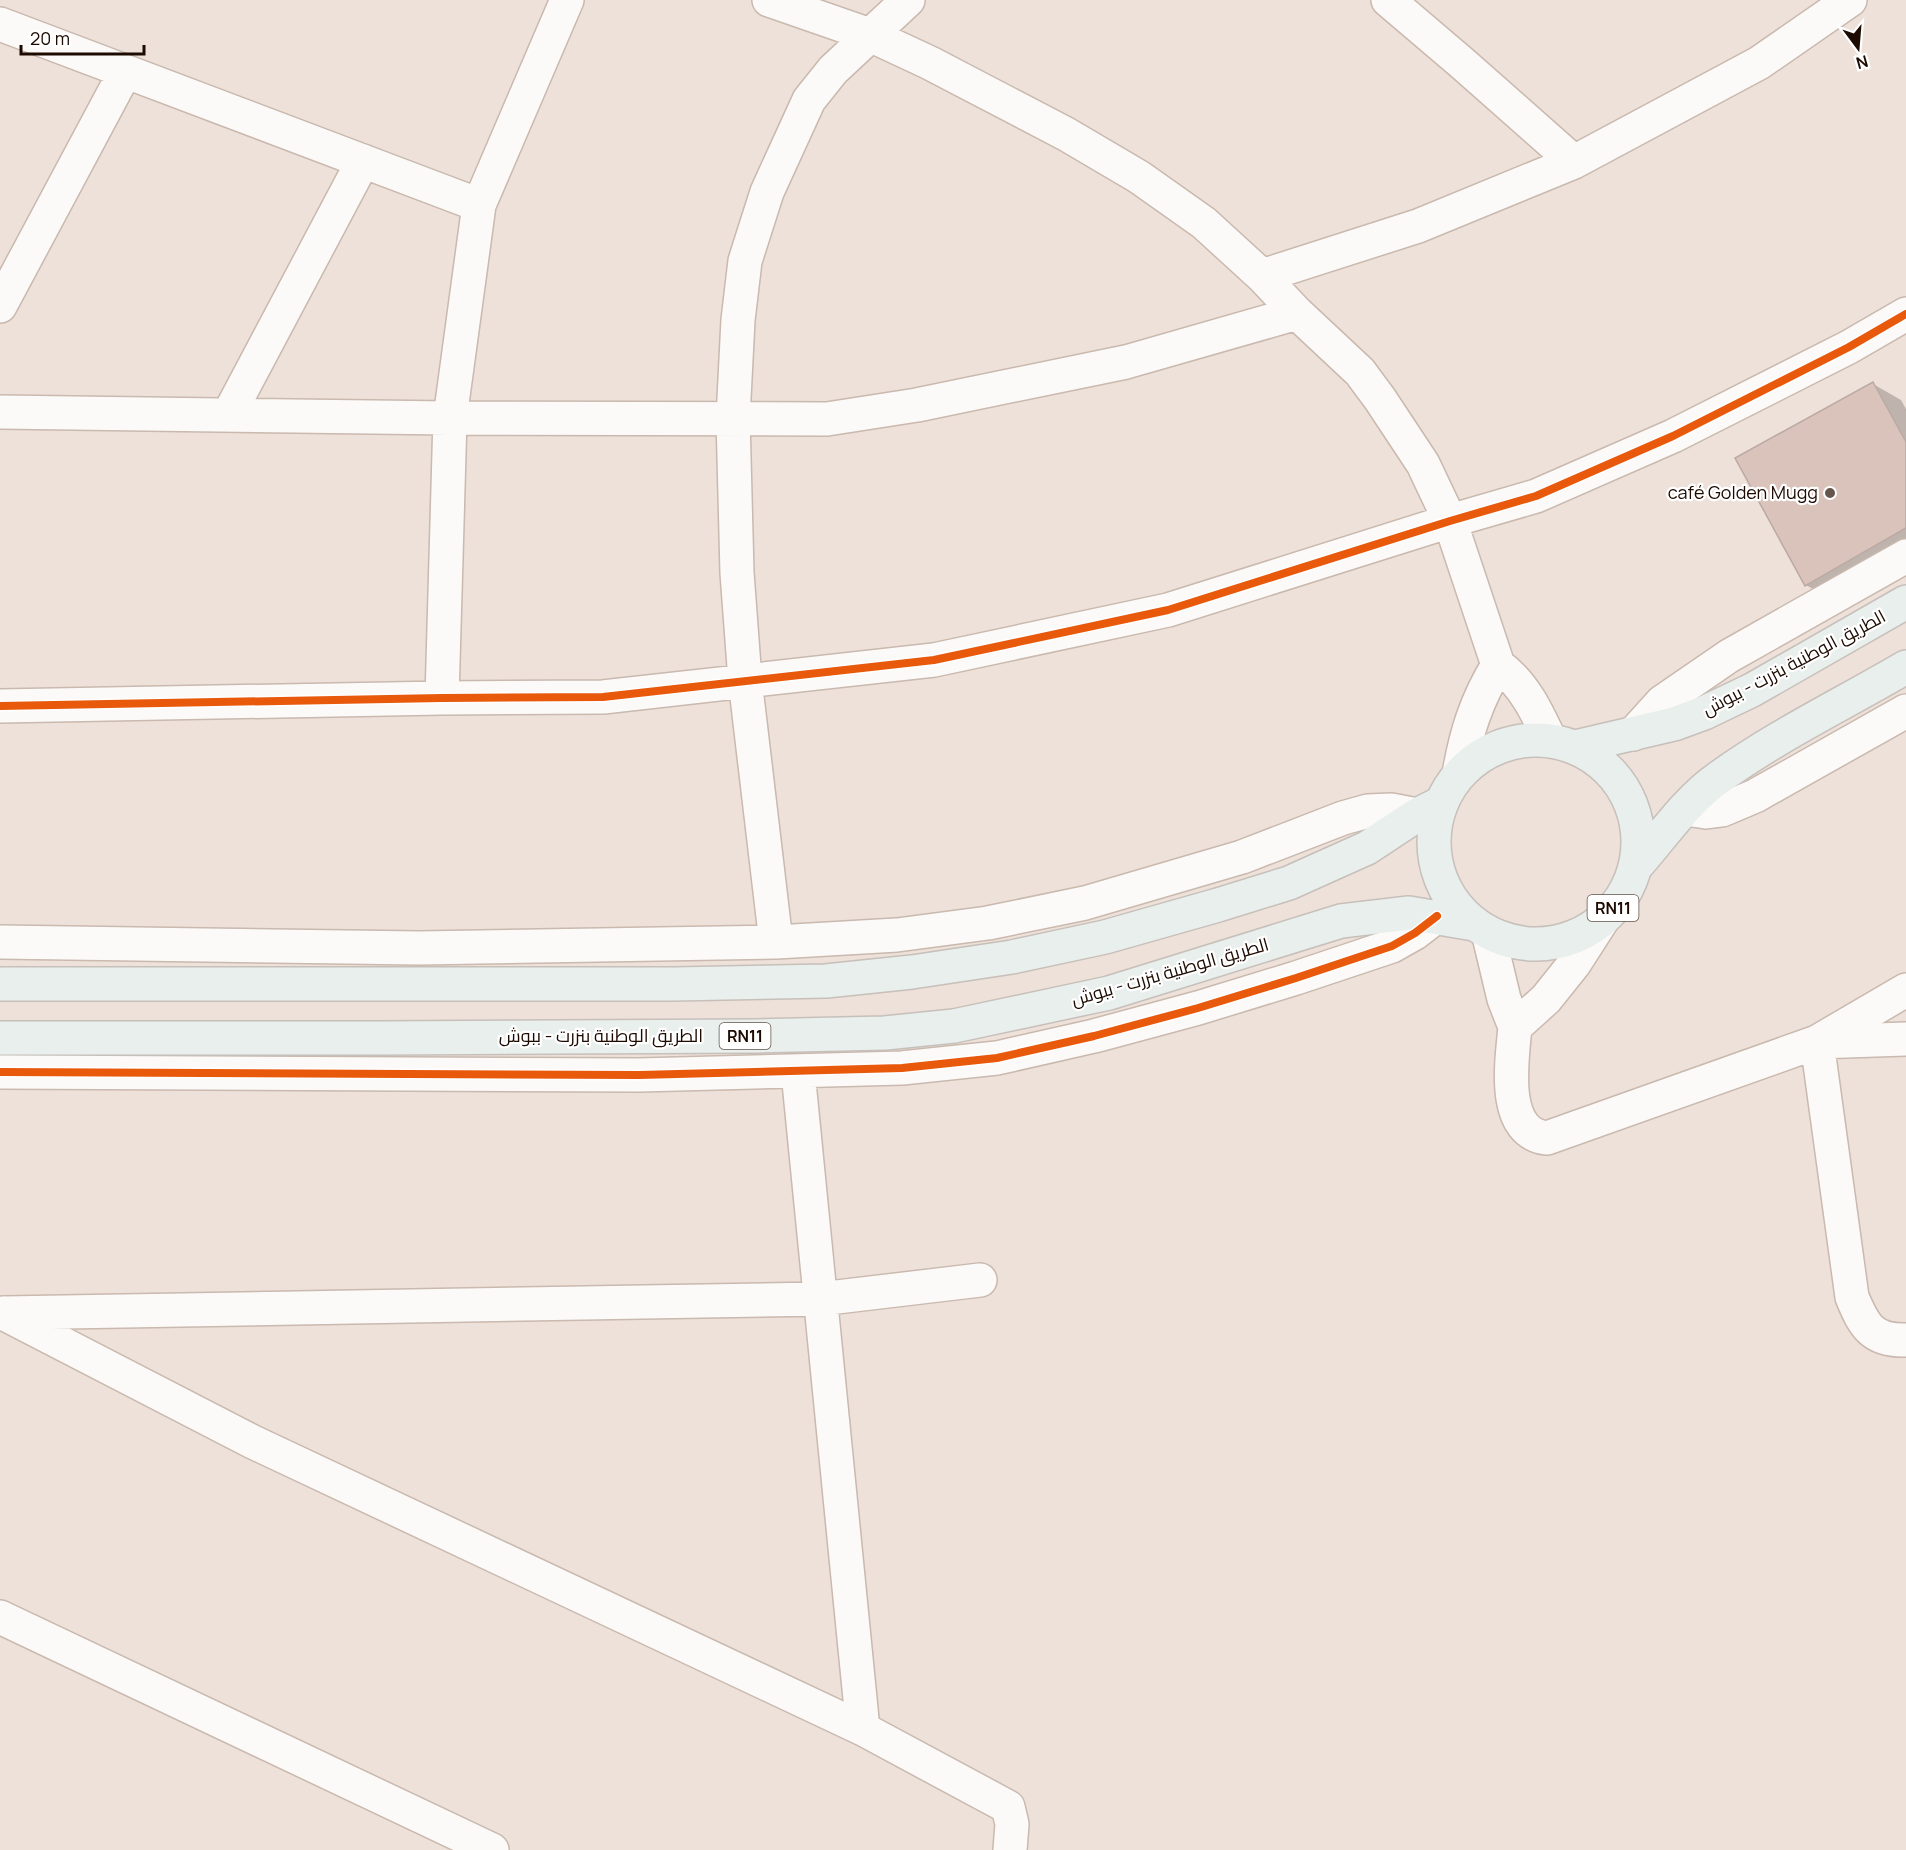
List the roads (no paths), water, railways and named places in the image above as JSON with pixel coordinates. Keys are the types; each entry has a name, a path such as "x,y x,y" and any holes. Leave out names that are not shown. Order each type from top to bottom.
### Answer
{"main road":[{"name":"الطريق الوطنية بنزرت - ببوش","path":"1563,743 1633,734 1674,724 1704,713 1752,690 1906,602"},
{"name":"RN11","path":"1636,866 1716,779 1763,749 1906,668"},
{"name":"RN11","path":"0,984 674,984 826,981 912,972 1012,957 1105,937 1218,905 1289,883 1335,864 1367,848 1429,809 1459,774 1485,753 1517,741 1563,743 1600,761 1620,782 1633,808 1639,836 1636,866 1623,896 1601,922 1575,936 1546,944 1516,942 1481,928 1450,899 1437,869 1429,809"},
{"name":"الطريق الوطنية بنزرت - ببوش","path":"0,1038 756,1036 885,1033 954,1026 1109,993 1341,921 1409,913 1437,916 1481,928"}],"street":[{"path":"442,698 450,418 479,205 567,0"},
{"path":"769,0 870,35 930,63 1066,134 1139,177 1204,223 1262,276 1297,313 1360,372 1423,464 1450,521 1498,665 1517,682 1563,743"},
{"path":"776,942 745,680 737,573 733,418 738,320 745,261 767,192 809,100 833,70 908,0"},
{"path":"1388,0 1574,162"},
{"path":"1262,276 1418,226 1574,162 1759,63 1850,0"},
{"path":"0,24 479,205"},
{"path":"0,306 125,72"},
{"path":"229,414 363,161"},
{"path":"0,412 450,418 827,419 916,405 1126,362 1297,313"},
{"path":"0,706 603,697 934,660 1168,610 1536,496 1673,436 1849,347 1906,314"},
{"path":"1633,734 1662,702 1729,656 1906,556"},
{"path":"1459,774 1466,736 1481,697 1498,665"},
{"path":"1686,809 1706,812 1722,810 1755,796 1906,711"},
{"path":"0,942 419,948 776,942 897,936 999,921 1085,903 1231,860 1343,818 1368,811 1429,809"},
{"path":"0,1072 639,1076 902,1068 997,1058 1094,1036 1209,1005 1392,946 1437,916"},
{"path":"1515,1027 1546,999 1574,964 1601,922"},
{"path":"1481,928 1515,1027 1511,1071 1513,1099 1520,1121 1529,1132 1538,1137 1547,1138 1817,1042 1906,990"},
{"path":"1817,1042 1906,1039"},
{"path":"1817,1042 1852,1297 1869,1331 1882,1338 1895,1341 1906,1340"},
{"path":"798,1072 863,1729"},
{"path":"1,1313 820,1299 980,1280"},
{"path":"1,1313 253,1442 863,1729 1008,1807 1012,1824 1010,1850"},
{"path":"0,1617 492,1850"}],"place":[{"name":"café Golden Mugg","path":"1830,493"}]}
